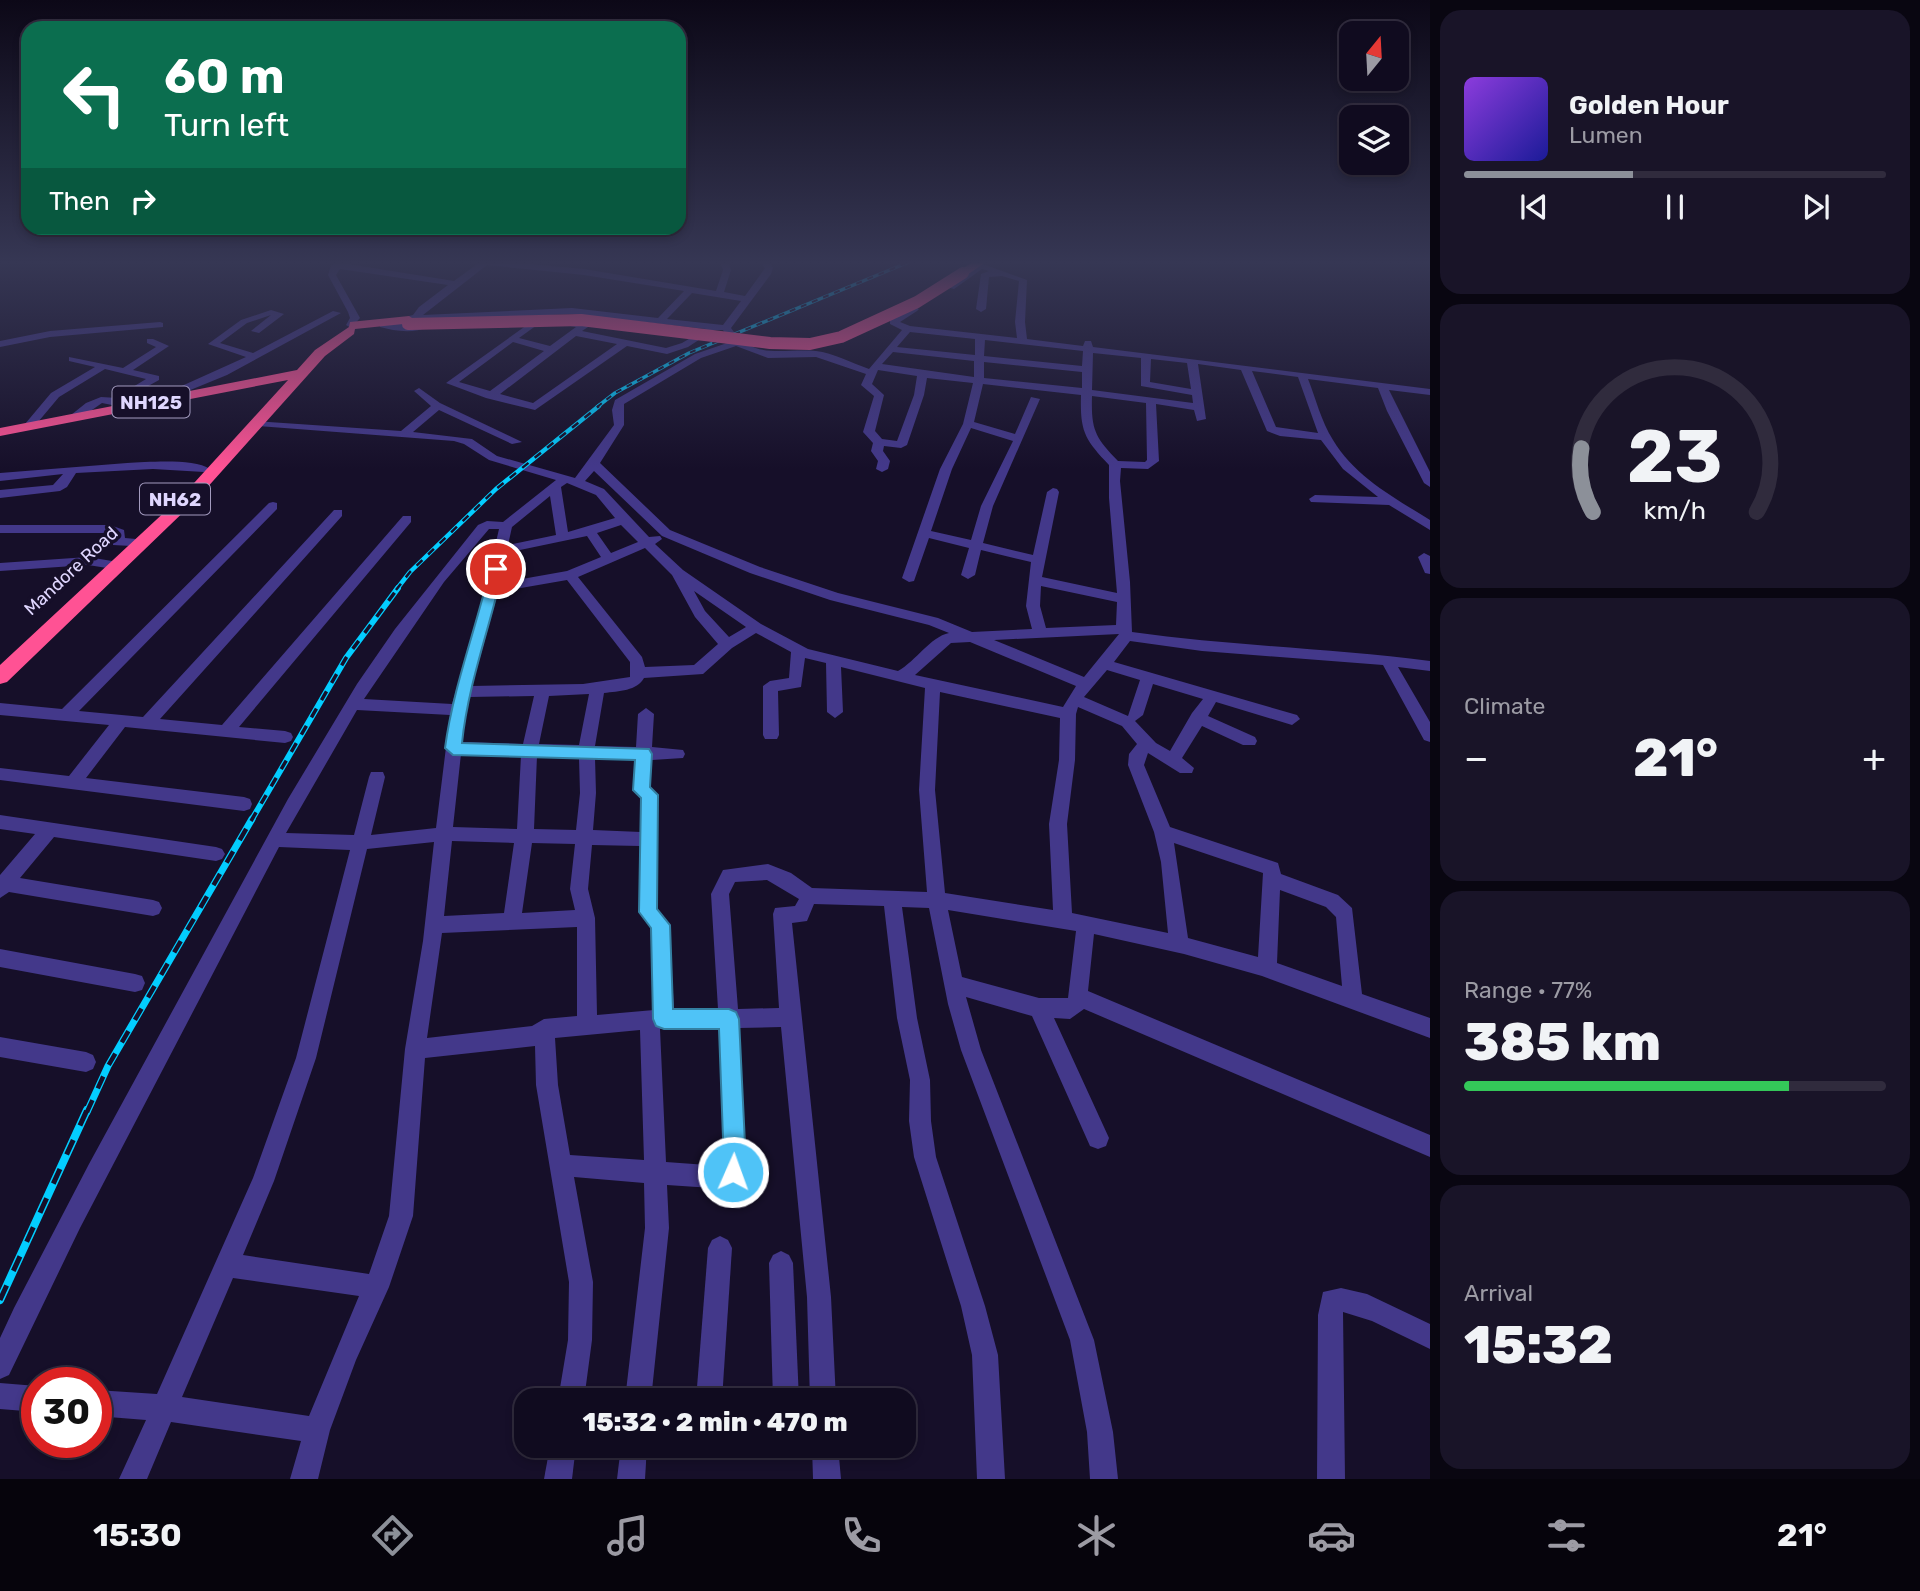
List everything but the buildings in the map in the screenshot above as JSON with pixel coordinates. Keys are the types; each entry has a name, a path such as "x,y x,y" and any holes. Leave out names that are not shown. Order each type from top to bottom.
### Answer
{"highway":[{"name":"Mandore Road","path":"0,663 131,542 294,376 327,338 338,331"},
{"path":"668,331 770,344 810,344 841,338 856,331"},
{"name":"Mandore Road","path":"0,677 190,497 258,423 294,376"},
{"name":"NH125","path":"0,434 75,417 170,387 294,376"},
{"name":"NH125","path":"0,434 294,376"}],"street":[{"path":"0,344 50,334 86,331"},
{"path":"232,331 213,344 253,356"},
{"path":"132,399 223,373 253,356 330,331"},
{"path":"523,331 450,383 535,407 625,343"},
{"path":"490,396 578,331"},
{"path":"576,333 671,351 708,331"},
{"path":"728,331 736,343 768,355 817,354 873,369 1087,392 1151,401 1200,413 1192,361"},
{"path":"906,331 873,369 866,384 879,395 869,432 879,442 901,445 919,394 922,374"},
{"path":"929,331 1007,339 1022,338 1405,384 1430,392"},
{"path":"1021,331 1022,338"},
{"path":"909,578 946,469 968,424 979,380 980,336"},
{"path":"512,339 553,350"},
{"path":"125,371 164,346 150,341"},
{"path":"0,1366 37,1285 96,1170 275,840 354,704 446,569 482,528 506,527 592,465 619,425 619,402 698,356 736,343"},
{"path":"1088,346 1430,392"},
{"path":"1088,346 1086,415 1092,440 1115,464 1148,466 1153,461 1151,401"},
{"path":"890,349 1089,370"},
{"path":"1146,355 1145,383 1196,393"},
{"path":"74,359 125,371 170,387"},
{"path":"29,426 55,395 103,366"},
{"path":"1245,367 1271,429 1280,433 1325,437"},
{"path":"1302,374 1325,437 1343,462 1392,501 1430,526"},
{"path":"1382,386 1392,411 1430,483"},
{"path":"419,391 432,410 516,442"},
{"path":"968,575 987,506 1035,399"},
{"path":"405,433 432,410"},
{"path":"258,423 405,433 468,441 493,458 600,492 623,520 649,542 678,573 756,627 799,650 933,686 1071,707 1127,722 1147,744 1180,763 1197,717 1212,696"},
{"path":"968,424 1019,439"},
{"path":"879,442 877,451 884,461 882,468"},
{"path":"1063,918 1058,824 1071,707 1085,684 1104,664 1124,620 1113,489 1115,464"},
{"path":"0,477 164,465 204,469"},
{"path":"592,465 666,533 755,570 835,597 933,621 1085,684"},
{"path":"0,494 56,488 63,484 72,470"},
{"path":"563,539 569,482"},
{"path":"1037,625 1035,580 1053,492"},
{"path":"1315,499 1392,501"},
{"path":"65,716 273,506"},
{"path":"146,724 338,513"},
{"path":"226,731 407,519"},
{"path":"501,550 563,539 623,520"},
{"path":"304,1479 317,1430 344,1357 377,1287 401,1216 415,1049 460,701 492,589 506,527"},
{"path":"0,529 110,529 120,533 118,542 131,542"},
{"path":"590,532 609,559"},
{"path":"492,589 570,575 666,533"},
{"path":"925,533 1038,560"},
{"path":"1424,557 1430,570"},
{"path":"0,566 88,561 107,564"},
{"path":"678,573 700,614 727,644"},
{"path":"354,704 460,701 543,690 627,685 635,681 639,673 637,661 570,575"},
{"path":"1035,580 1171,644 1387,660 1430,666"},
{"path":"898,677 913,672 932,649 957,633 1124,620"},
{"path":"639,673 695,671 727,644 756,627"},
{"path":"771,735 768,692 773,685 796,683 799,650"},
{"path":"1387,660 1430,736"},
{"path":"833,661 835,712"},
{"path":"1104,664 1292,719"},
{"path":"1135,715 1148,678"},
{"path":"933,686 927,790 937,900 954,984 971,1050 1082,1340 1100,1432 1104,1479"},
{"path":"586,1025 586,918 579,889 589,793 587,739 598,688"},
{"path":"512,921 527,815 524,790 529,752 543,690"},
{"path":"0,709 285,737"},
{"path":"641,1388 657,1228 655,1174 660,925 648,912 650,795 642,790 646,715"},
{"path":"1197,717 1249,741"},
{"path":"74,782 121,721"},
{"path":"1147,744 1137,754 1136,765 1163,832 1170,862 1179,944"},
{"path":"453,748 677,754"},
{"path":"0,774 244,804"},
{"path":"133,1479 263,1181 306,1058 377,777"},
{"path":"0,822 216,854"},
{"path":"2,885 50,829"},
{"path":"1163,832 1269,866 1273,871 1267,969"},
{"path":"275,840 360,843 443,834 649,839"},
{"path":"560,1165 727,1178 733,1172 735,1165 729,1019 720,894 729,875 768,872 785,879 809,897 937,900 1086,923 1179,944 1267,969 1430,1028"},
{"path":"1272,879 1332,901 1345,914 1353,1001"},
{"path":"2,885 153,908"},
{"path":"809,897 800,915 782,914 819,1297 823,1388"},
{"path":"892,899 907,1018 920,1080 920,1121 925,1157 973,1306 985,1355 991,1479"},
{"path":"433,925 586,918"},
{"path":"954,984 1039,1008 1070,1009 1077,1002 1086,923"},
{"path":"0,958 135,983"},
{"path":"1077,996 1430,1146"},
{"path":"1039,1008 1098,1138"},
{"path":"415,1049 536,1036 544,1029 586,1025 657,1019 790,1017"},
{"path":"544,1029 547,1085 581,1282 580,1339 573,1388"},
{"path":"0,1047 86,1062"},
{"path":"710,1388 720,1248"},
{"path":"781,1263 786,1388"},
{"path":"228,1265 377,1287"},
{"path":"1331,1479 1332,1301 1341,1298 1359,1304 1430,1337"},
{"path":"0,1396 21,1398"},
{"path":"112,1404 317,1430"},
{"path":"558,1479 561,1458"},
{"path":"631,1479 633,1458"},
{"path":"826,1458 827,1479"}],"railway":[{"path":"597,407 615,393 689,353 742,331"},
{"path":"396,590 410,572 496,489 599,406"},
{"path":"251,821 346,658 398,588"},
{"path":"87,1112 108,1066 252,819"},
{"path":"0,1300 87,1110"}],"route":[{"path":"496,569 486,615 458,710 453,748 643,754 642,790 650,795 648,912 660,925 664,1019 729,1019 735,1165 733,1172"}]}
